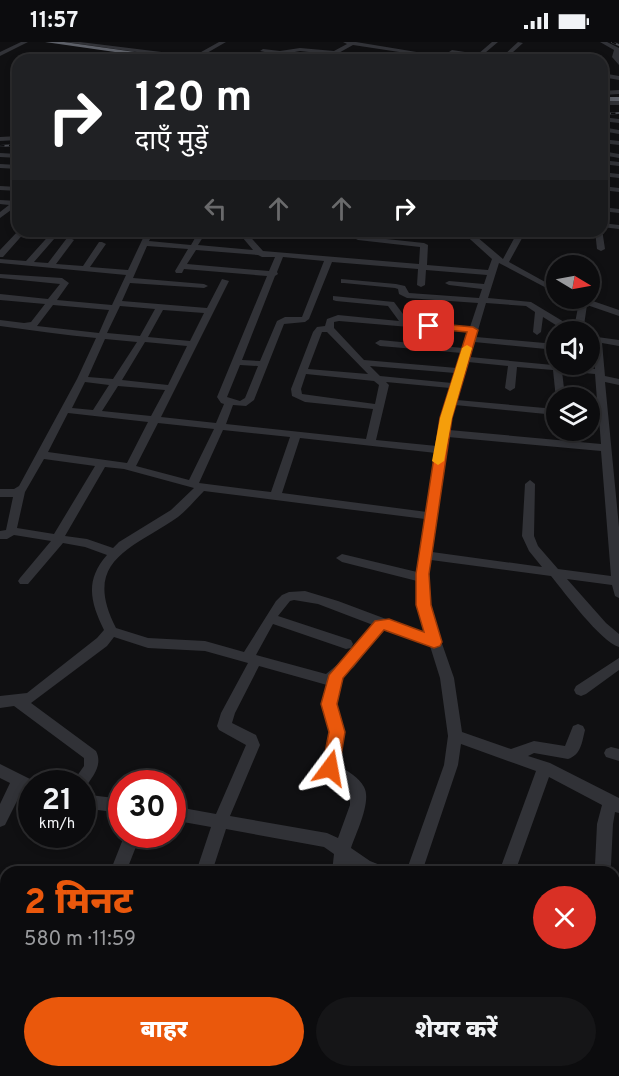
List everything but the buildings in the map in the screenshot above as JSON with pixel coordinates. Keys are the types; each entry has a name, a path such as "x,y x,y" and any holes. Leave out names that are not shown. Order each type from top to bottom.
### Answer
{"highway":[{"path":"45,43 148,54"},
{"path":"105,49 135,54"}],"street":[{"path":"0,54 25,42"},
{"path":"68,42 105,49 102,53 109,54"},
{"path":"200,54 223,42"},
{"path":"263,51 303,54 310,48 320,45 307,42"},
{"path":"370,54 391,42"},
{"path":"481,54 495,42"},
{"path":"603,42 617,49 615,57 619,63"},
{"path":"310,48 335,53 349,43 366,43 381,47 401,47 422,54"},
{"path":"508,54 520,43"},
{"path":"445,54 455,45"},
{"path":"258,46 266,54"},
{"path":"409,54 422,47"},
{"path":"476,48 486,49"},
{"path":"448,52 454,54"},
{"path":"610,84 618,93"},
{"path":"0,147 9,147 0,155"},
{"path":"0,186 11,171"},
{"path":"0,216 12,205"},
{"path":"0,255 16,237"},
{"path":"28,263 52,237"},
{"path":"113,553 87,543 6,533 20,491 42,455 82,379 148,237 194,246 491,273"},
{"path":"172,283 199,237"},
{"path":"247,237 264,253 274,271"},
{"path":"264,253 275,237"},
{"path":"472,237 500,261 546,286"},
{"path":"416,866 451,765 454,736 451,693 423,605 425,555 440,450 451,402 491,273 518,237"},
{"path":"600,237 601,249"},
{"path":"358,238 424,244 421,285"},
{"path":"50,266 70,240"},
{"path":"85,269 102,244"},
{"path":"313,258 318,245"},
{"path":"280,255 222,397 229,403 247,402 281,321 305,319 328,259"},
{"path":"0,261 85,269 204,286"},
{"path":"182,266 274,271"},
{"path":"0,276 64,282 65,284 36,322 28,326"},
{"path":"130,468 225,280"},
{"path":"344,281 396,286 402,288 402,292 407,295 528,304 558,321"},
{"path":"449,283 487,286"},
{"path":"0,297 210,311"},
{"path":"336,298 391,304 406,324"},
{"path":"96,413 143,339 160,307"},
{"path":"600,307 619,313"},
{"path":"537,332 539,310"},
{"path":"329,329 330,321 338,318 406,324 467,350 513,364 546,367"},
{"path":"0,323 28,326 34,329 193,344"},
{"path":"371,441 384,385 329,329 320,329 295,393 301,398 378,407"},
{"path":"380,343 467,350"},
{"path":"600,345 619,344"},
{"path":"360,362 467,350 546,347"},
{"path":"237,362 264,364"},
{"path":"510,388 513,364"},
{"path":"304,371 457,386"},
{"path":"425,555 552,572 618,587 617,528 611,513 599,375 619,382"},
{"path":"82,379 172,388"},
{"path":"451,402 546,411"},
{"path":"229,403 197,486 175,513 113,553 97,584 100,609 111,631 138,641 205,646 323,680 336,675"},
{"path":"66,410 440,450"},
{"path":"276,495 296,434"},
{"path":"444,434 605,446 619,445"},
{"path":"42,455 103,462 197,486 431,516"},
{"path":"24,580 59,538 103,462"},
{"path":"530,484 528,536 532,548 601,626 619,642"},
{"path":"0,493 12,494 20,491"},
{"path":"342,558 423,578"},
{"path":"206,866 221,820 253,742 247,736 224,726 225,721 271,619 286,598 299,594 434,642"},
{"path":"271,619 346,644"},
{"path":"341,866 342,850 359,797 355,785 330,768 337,732 329,704 336,675 375,630 384,624"},
{"path":"0,702 30,698 38,693 102,642 111,631"},
{"path":"581,690 619,663"},
{"path":"16,700 91,755 89,770"},
{"path":"513,755 534,747 568,753 573,748 578,730"},
{"path":"454,736 545,768 615,804 605,824 603,865"},
{"path":"509,866 545,768"},
{"path":"0,771 18,780"},
{"path":"0,820 18,794"},
{"path":"186,815 327,840 356,863 364,866"},
{"path":"120,866 127,848"}],"railway":[{"path":"612,42 619,45"},
{"path":"608,114 619,113"},
{"path":"0,146 12,145"}],"slow traffic":[{"path":"438,461 446,418 467,348"}],"route":[{"path":"330,768 337,740 336,727 329,709 336,675 355,657 380,625 389,625 434,642 423,605 423,574 446,418 473,330 429,326"}]}
